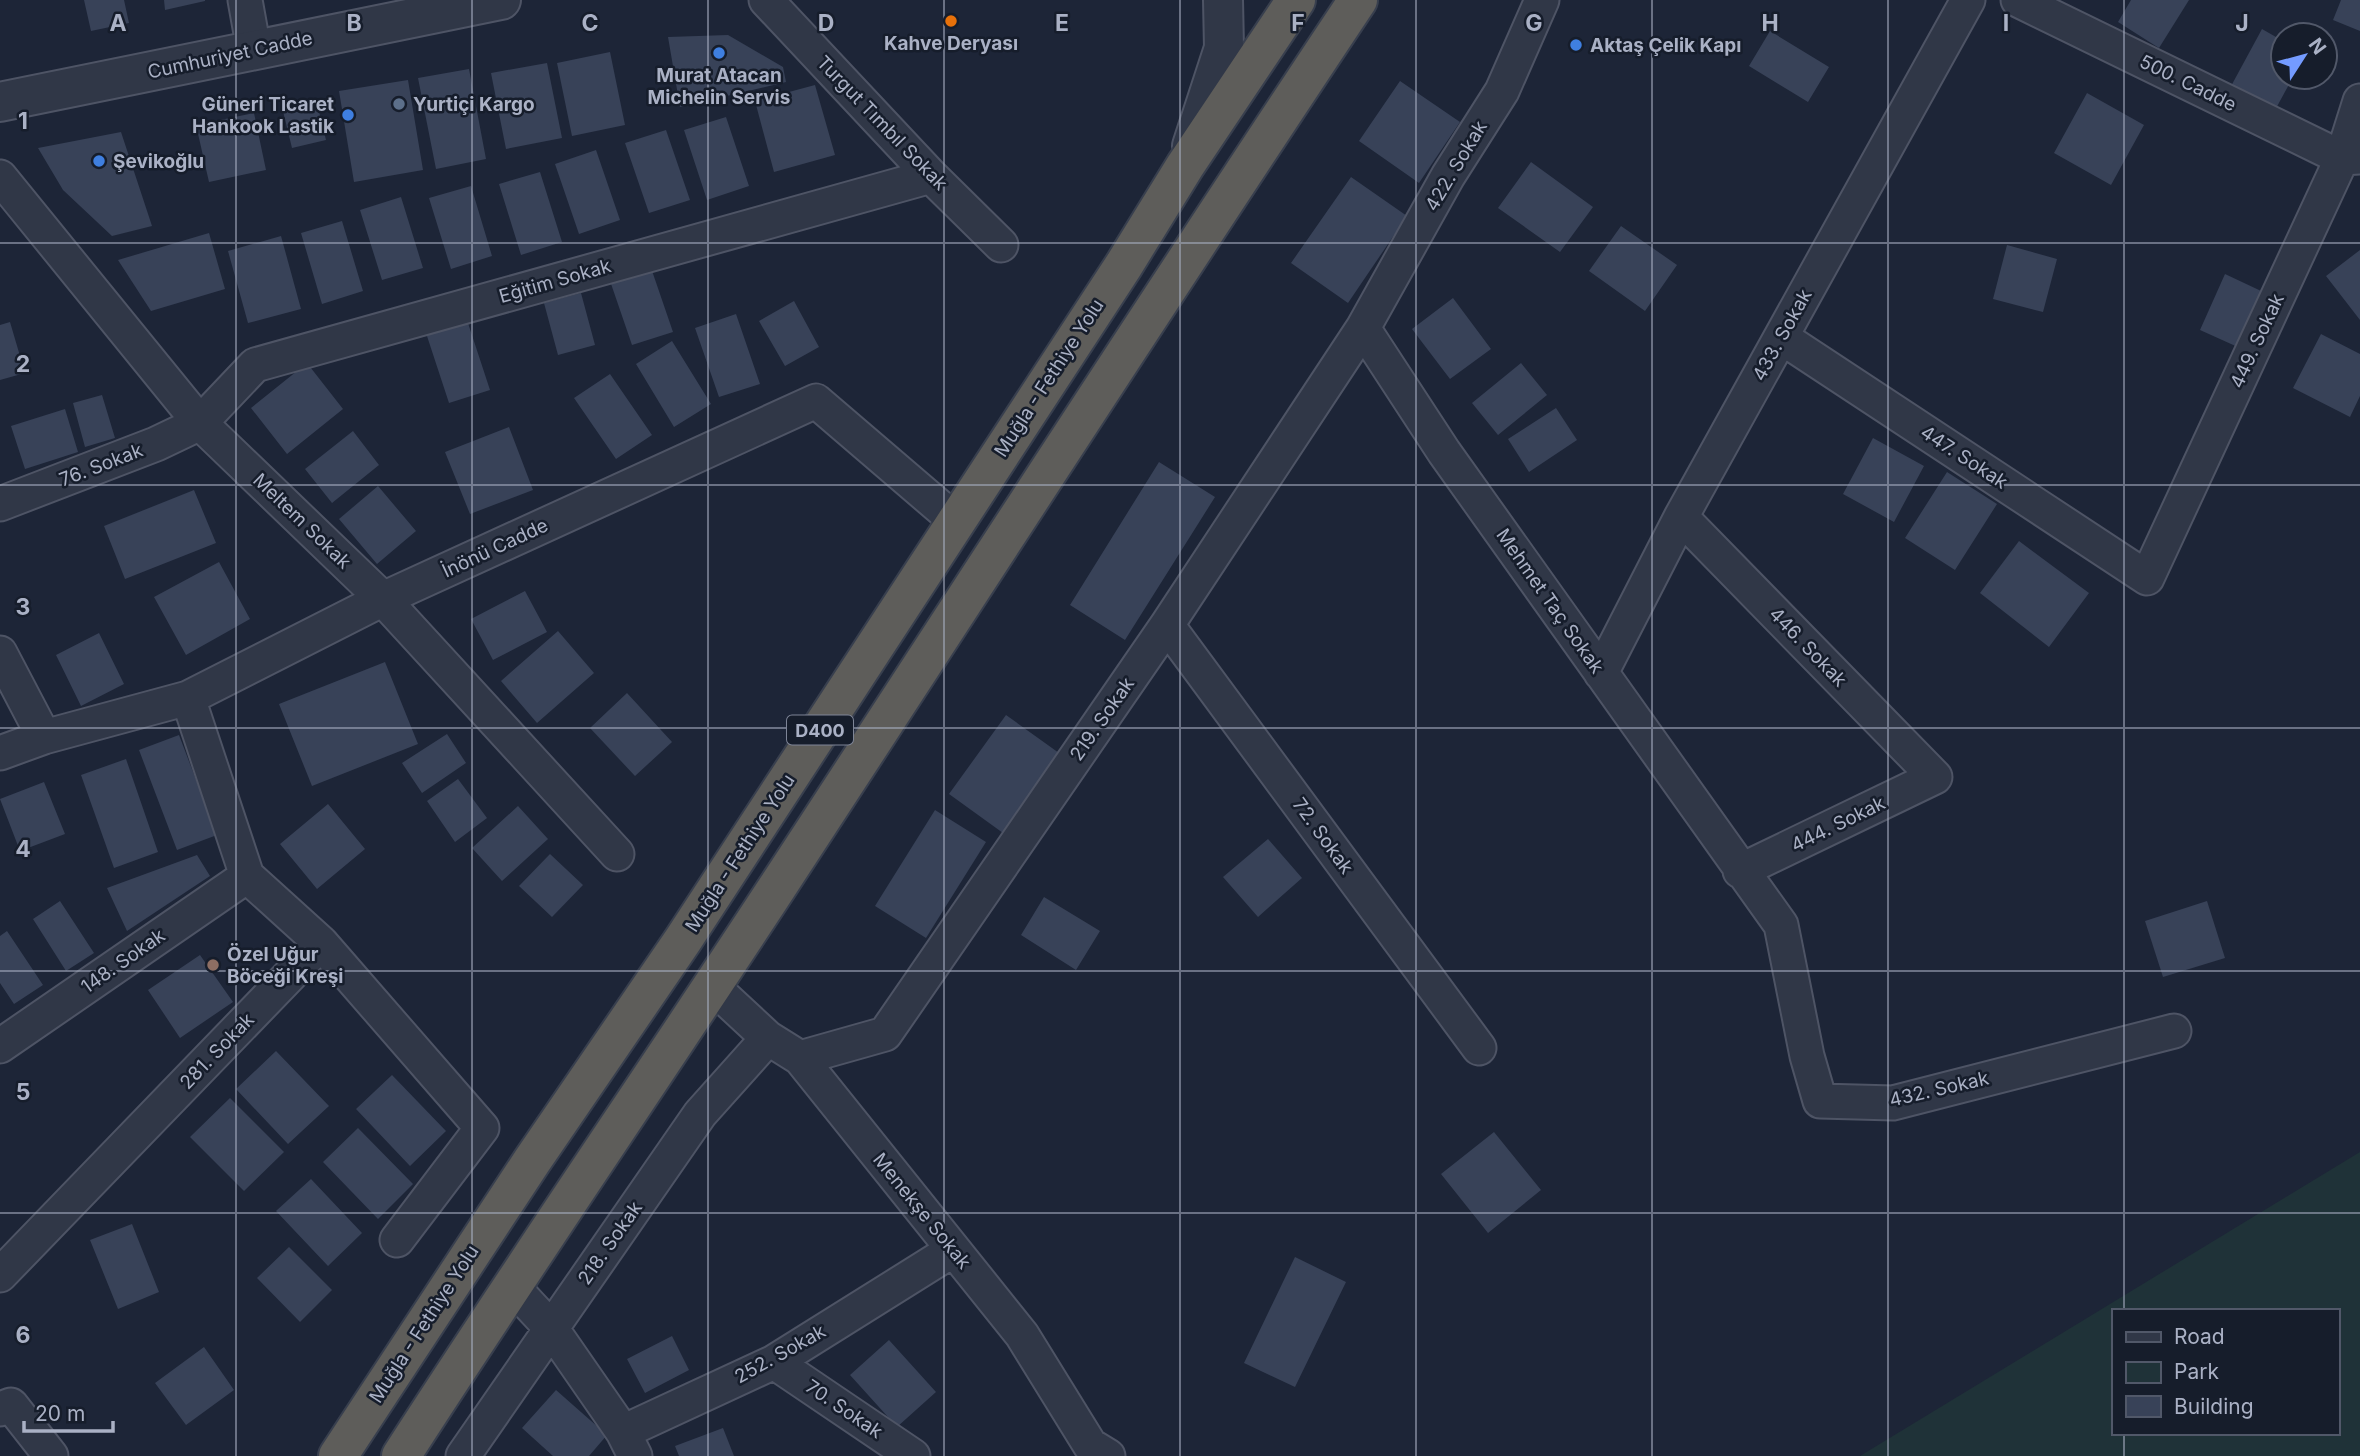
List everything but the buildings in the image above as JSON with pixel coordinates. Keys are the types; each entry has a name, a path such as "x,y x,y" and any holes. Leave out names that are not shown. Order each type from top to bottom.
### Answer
{"highway":[{"name":"Muğla - Fethiye Yolu","path":"338,1456 532,1161 683,940 1124,265 1185,166 1296,0"},
{"name":"D400","path":"401,1456 1358,0"}],"street":[{"path":"245,0 254,50"},
{"name":"Cumhuriyet Cadde","path":"0,102 501,0"},
{"name":"Turgut Tımbıl Sokak","path":"765,0 931,176 1001,245"},
{"path":"1185,166 1224,48 1223,0"},
{"name":"422. Sokak","path":"1363,328 1448,176 1502,91 1542,0"},
{"name":"433. Sokak","path":"1601,673 1681,517 1968,0"},
{"name":"500. Cadde","path":"2018,0 2351,157"},
{"name":"449. Sokak","path":"2147,578 2351,157 2360,101"},
{"name":"Eğitim Sokak","path":"200,423 255,365 931,176"},
{"name":"Meltem Sokak","path":"0,177 200,423 383,599 617,854"},
{"name":"219. Sokak","path":"800,1058 885,1034 1167,625 1363,328"},
{"name":"Mehmet Taç Sokak","path":"1363,328 1444,452 1740,871"},
{"name":"447. Sokak","path":"1781,337 2147,578"},
{"name":"İnönü Cadde","path":"0,752 44,737 188,698 383,599 816,401 956,521"},
{"name":"76. Sokak","path":"0,504 156,444 200,423"},
{"name":"446. Sokak","path":"1681,517 1935,777"},
{"name":"72. Sokak","path":"1167,625 1479,1048"},
{"path":"0,653 44,737"},
{"path":"188,698 247,876 321,943 482,1128 397,1240"},
{"name":"444. Sokak","path":"1740,871 1935,777"},
{"name":"432. Sokak","path":"1740,871 1780,925 1807,1056 1820,1101 1893,1103 2174,1031"},
{"name":"148. Sokak","path":"0,1046 247,876"},
{"name":"281. Sokak","path":"0,1275 321,943"},
{"name":"Menekşe Sokak","path":"712,986 768,1038 800,1058 1022,1335 1090,1445 1108,1456"},
{"name":"218. Sokak","path":"463,1456 700,1114 768,1038"},
{"name":"252. Sokak","path":"629,1444 774,1362 953,1250"},
{"path":"511,1285 551,1328 629,1444"},
{"name":"70. Sokak","path":"774,1362 913,1456"},
{"path":"0,1409 11,1405 51,1456"}],"green space":[{"path":"2360,1152 2360,1456 1860,1456"}],"place":[{"name":"Kahve Deryası","path":"951,21"},
{"name":"Aktaş Çelik Kapı","path":"1576,45"},
{"name":"Murat Atacan Michelin Servis","path":"719,53"},
{"name":"Yurtiçi Kargo","path":"399,104"},
{"name":"Güneri Ticaret Hankook Lastik","path":"348,115"},
{"name":"Şevikoğlu","path":"99,161"},
{"name":"Özel Uğur Böceği Kreşi","path":"213,965"}]}
